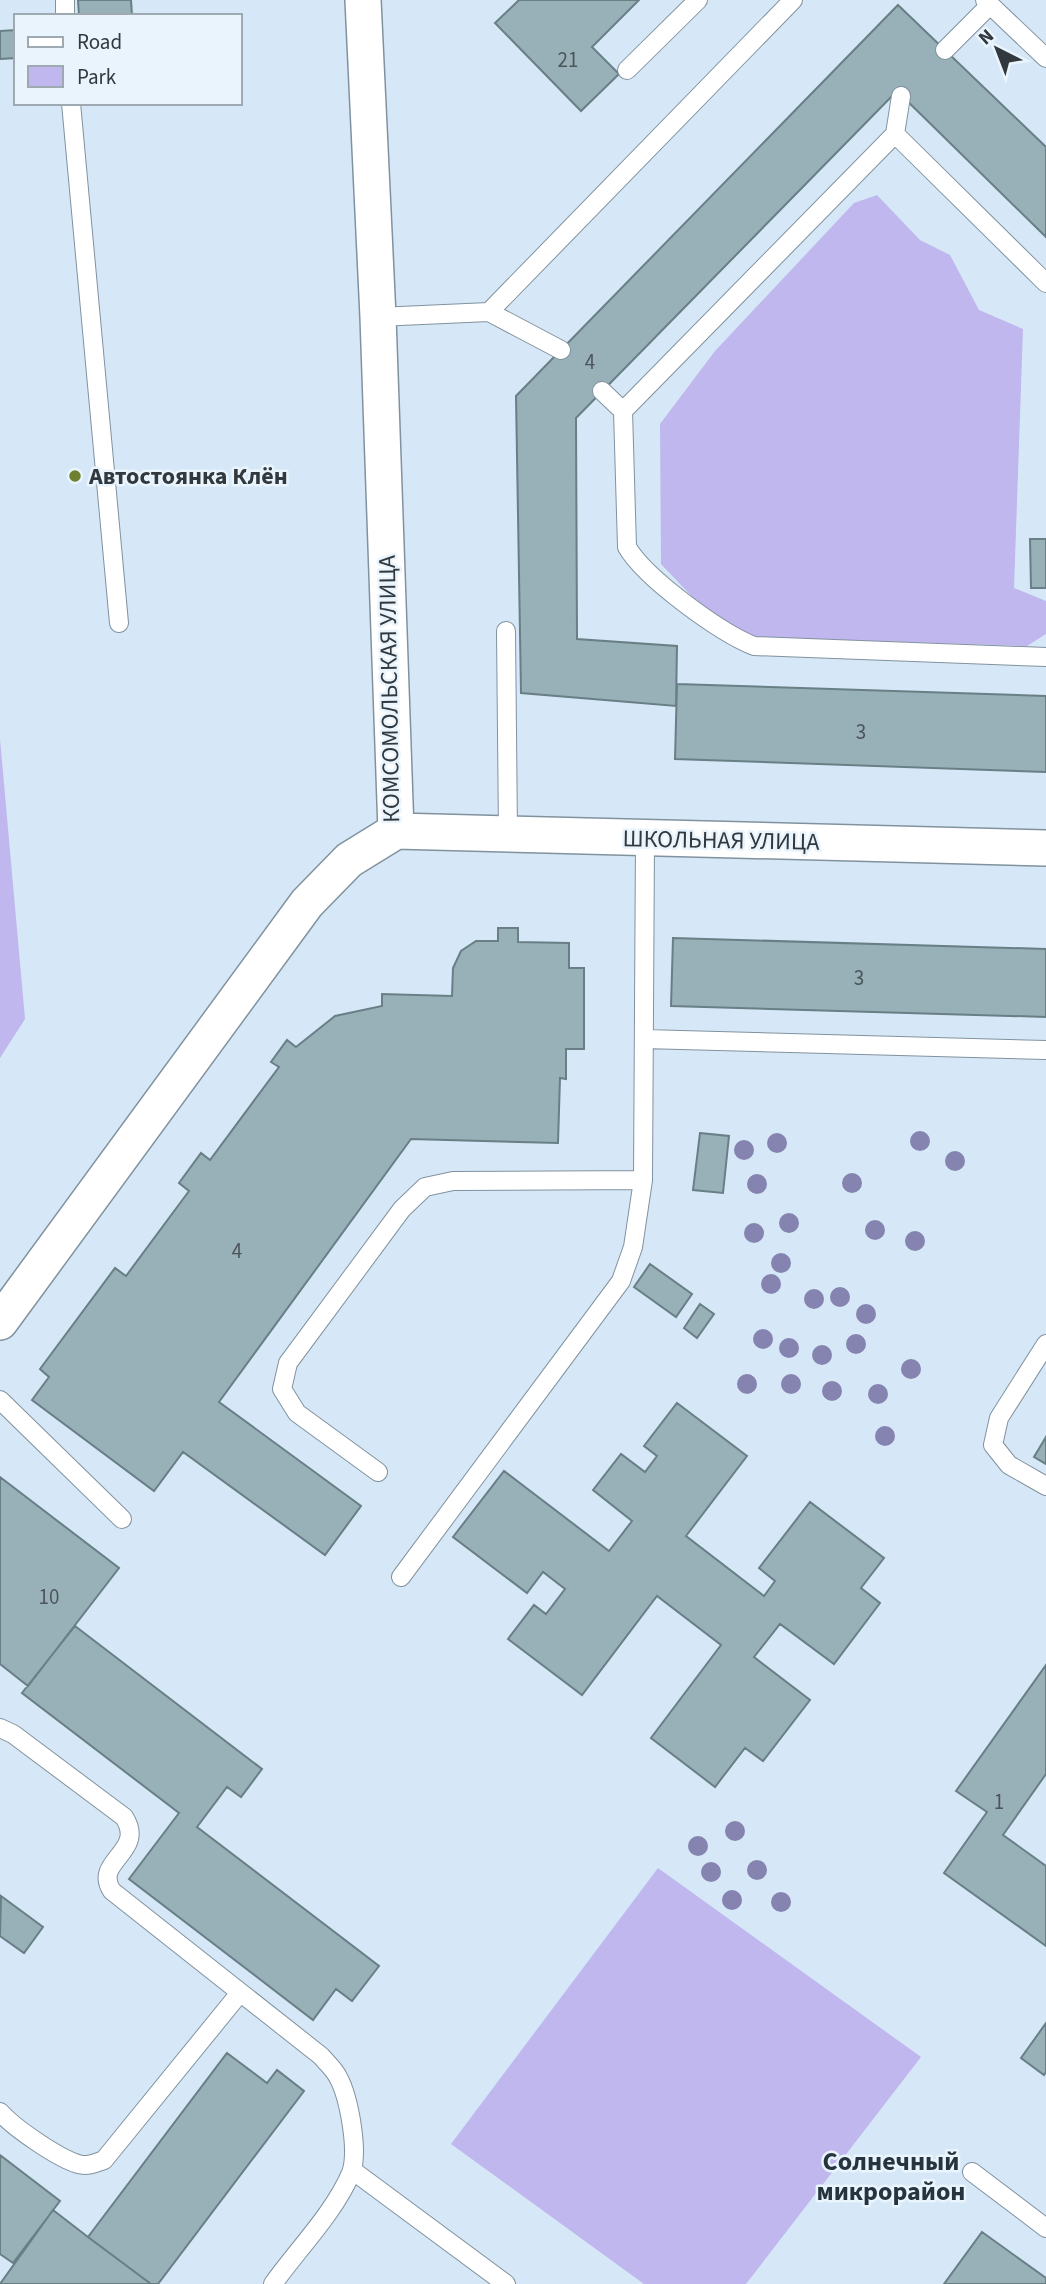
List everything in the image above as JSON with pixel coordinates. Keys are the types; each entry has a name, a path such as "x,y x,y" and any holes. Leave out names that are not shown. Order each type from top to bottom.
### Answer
{"street":[{"name":"КОМСОМОЛЬСКАЯ УЛИЦА","path":"0,1322 307,903 349,860 396,831 379,317 363,0"},
{"name":"ШКОЛЬНАЯ УЛИЦА","path":"396,831 1046,848"}],"lane":[{"path":"627,70 698,0"},
{"path":"489,312 793,0"},
{"path":"945,50 987,2 1046,58"},
{"path":"623,411 895,134 901,96"},
{"path":"71,105 119,623"},
{"path":"895,134 1046,284"},
{"path":"379,317 489,312 561,350"},
{"path":"602,391 623,411 627,547 637,564 734,638 754,646 1046,657"},
{"path":"506,631 508,834"},
{"path":"401,1577 621,1281 633,1247 643,1180 645,839"},
{"path":"645,1039 1046,1050"},
{"path":"378,1472 297,1413 282,1388 288,1363 402,1209 425,1187 453,1181 643,1180"},
{"path":"1046,1344 999,1418 993,1445 1009,1465 1046,1486"},
{"path":"0,1400 122,1519"},
{"path":"0,1728 13,1734 124,1817 131,1828 131,1840 108,1871 107,1884 112,1891 239,1994 321,2056 337,2075 346,2095 354,2152 352,2171 339,2194 273,2284"},
{"path":"0,2112 64,2158 79,2164 92,2165 104,2160 239,1994"},
{"path":"352,2171 506,2284"},
{"path":"972,2172 1046,2228"}],"green space":[{"path":"877,195 920,240 950,255 979,310 1023,329 1014,588 1046,601 1046,634 1027,646 752,637 699,604 661,564 660,424 715,351 854,203"},
{"path":"0,739 25,1019 0,1058"},
{"path":"658,1868 921,2057 746,2284 644,2284 451,2144"}],"building":[{"path":"78,0 131,0 132,14 79,14"},
{"path":"519,0 639,0 592,47 619,74 581,111 495,23"},
{"path":"898,5 1046,147 1046,237 897,91 576,418 577,639 677,646 676,706 521,693 516,396"},
{"path":"14,30 14,58 0,59 0,31"},
{"path":"1030,539 1046,539 1046,588 1031,588"},
{"path":"677,684 1046,696 1046,772 675,759"},
{"path":"498,928 518,928 518,942 569,943 569,968 584,968 584,1049 566,1049 566,1079 560,1078 558,1143 411,1139 219,1402 361,1506 325,1555 183,1452 154,1491 32,1400 49,1377 40,1369 115,1268 126,1276 189,1191 179,1183 201,1153 210,1160 279,1067 271,1062 287,1040 296,1047 335,1016 382,1006 382,994 452,996 453,968 461,951 476,941 498,941"},
{"path":"673,938 1046,949 1046,1017 671,1006"},
{"path":"700,1133 729,1136 723,1193 693,1190"},
{"path":"650,1264 692,1294 676,1317 634,1287"},
{"path":"700,1304 714,1314 697,1338 684,1328"},
{"path":"677,1403 747,1456 686,1536 764,1596 775,1581 759,1568 810,1502 884,1558 861,1588 880,1603 834,1664 780,1624 754,1657 810,1700 763,1761 745,1748 715,1787 651,1738 721,1645 657,1596 582,1695 508,1639 534,1605 546,1614 565,1589 543,1572 527,1593 453,1537 504,1471 609,1551 632,1521 593,1490 621,1454 645,1472 657,1456 644,1446"},
{"path":"1046,1437 1046,1464 1034,1457"},
{"path":"0,1477 119,1568 28,1686 0,1664"},
{"path":"75,1626 262,1769 241,1797 227,1787 197,1827 379,1966 352,2001 336,1989 313,2020 129,1879 179,1813 22,1693"},
{"path":"1046,1665 1046,1774 1003,1835 1046,1866 1046,1946 944,1873 987,1812 956,1791"},
{"path":"1,1896 43,1927 24,1953 0,1936"},
{"path":"1046,2023 1046,2072 1044,2075 1021,2058"},
{"path":"227,2053 267,2083 277,2070 304,2091 158,2284 151,2284 88,2237"},
{"path":"0,2155 60,2201 13,2263 0,2254"},
{"path":"53,2210 88,2237 151,2284 0,2284"},
{"path":"982,2232 1046,2278 1046,2284 944,2284"}],"place":[{"name":"Автостоянка Клён","path":"75,476"}],"district":[{"name":"Солнечный микрорайон","path":"891,2176"}]}
